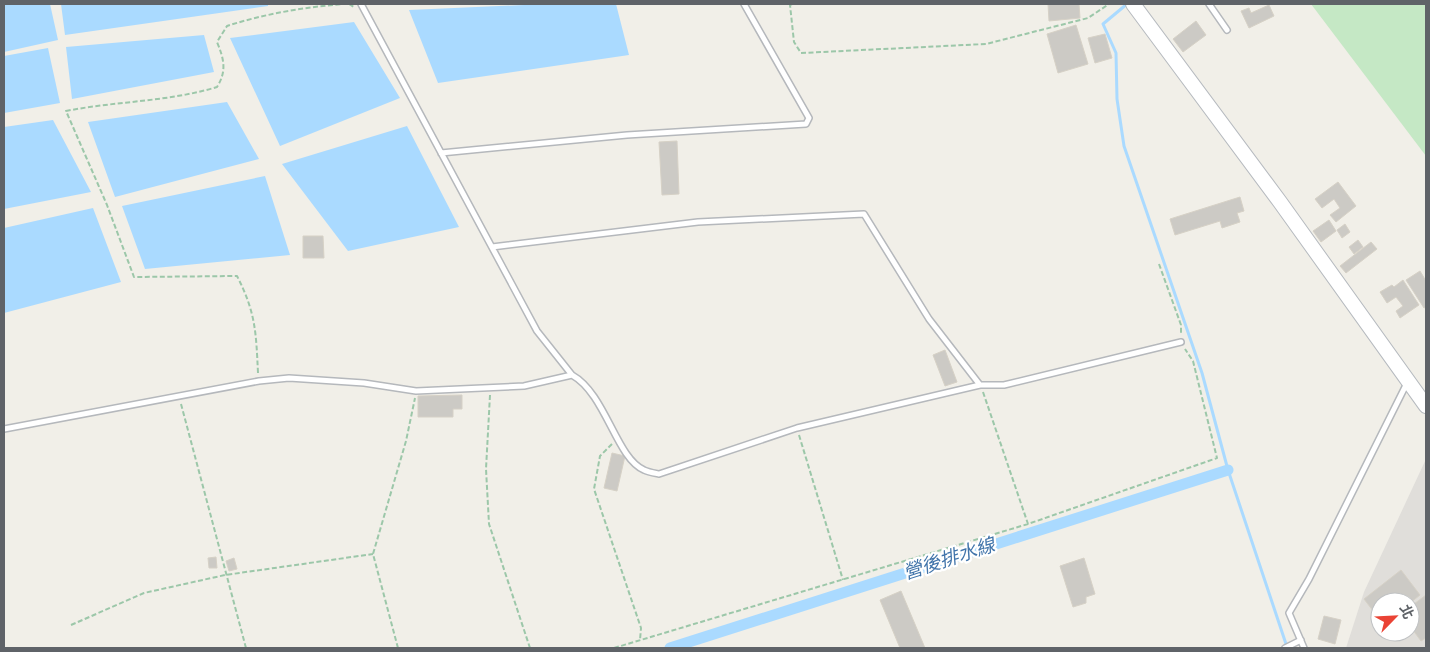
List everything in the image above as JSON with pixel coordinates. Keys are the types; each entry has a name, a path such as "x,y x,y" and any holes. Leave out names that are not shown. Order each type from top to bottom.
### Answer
{"main road":[{"path":"1138,6 1426,406"}],"lane":[{"path":"361,4 537,331 572,375 589,388 632,462 643,470 659,474 797,428 980,385 1004,385 1180,342"},
{"path":"441,154 627,135 806,124 809,118 744,4"},
{"path":"1209,4 1227,30"},
{"path":"492,247 698,222 864,214 929,319 980,385"},
{"path":"4,430 258,381 308,380 364,383 416,391 524,386 572,375"},
{"path":"1304,648 1289,612 1309,579 1408,382"},
{"path":"1285,648 1301,640"}],"path":[{"path":"258,381 256,336 251,303 237,276 134,277 107,205 66,111 101,104 188,96 217,87 223,78 224,60 217,42 227,26 244,20 300,9 344,4"},
{"path":"792,4 790,5 794,42 801,54 986,44 1088,18 1109,4"},
{"path":"614,648 1028,524 1217,458 1193,361 1180,342 1181,325 1159,264"},
{"path":"980,385 1028,524"},
{"path":"491,389 486,469 489,524 530,648"},
{"path":"398,648 373,554 406,441 416,391"},
{"path":"179,397 246,648"},
{"path":"797,428 843,580"},
{"path":"618,438 600,456 594,488 641,628 640,640"},
{"path":"72,625 144,593 225,575 373,554"}],"shaded area":[{"path":"1426,459 1426,648 1346,648 1364,592"}],"green space":[{"path":"1311,4 1426,4 1426,156"}],"water":[{"path":"4,4 50,4 58,40 4,52"},
{"path":"61,4 268,4 268,6 65,35"},
{"path":"546,4 616,4 629,55 438,83 409,10"},
{"path":"354,22 400,98 280,146 230,38"},
{"path":"204,35 214,72 72,99 66,47"},
{"path":"48,48 60,103 4,113 4,56"},
{"path":"227,102 259,159 115,197 88,122"},
{"path":"53,120 91,192 4,209 4,127"},
{"path":"407,126 459,227 348,251 282,164"},
{"path":"265,176 290,255 145,269 122,206"},
{"path":"93,208 121,282 4,313 4,228"}],"building":[{"path":"1048,4 1079,4 1080,18 1049,21"},
{"path":"1269,5 1274,16 1249,28 1241,11 1249,8 1251,13"},
{"path":"1196,21 1206,35 1183,52 1173,39"},
{"path":"1076,25 1088,64 1058,73 1047,34"},
{"path":"1105,34 1112,58 1095,63 1088,38"},
{"path":"677,141 679,194 662,195 659,142"},
{"path":"1338,182 1356,206 1336,222 1330,215 1340,208 1334,199 1322,208 1315,199"},
{"path":"1240,197 1244,211 1237,213 1240,222 1222,228 1220,221 1175,235 1170,219"},
{"path":"1329,220 1336,231 1321,242 1313,231"},
{"path":"1345,224 1350,232 1342,238 1337,230"},
{"path":"303,236 323,236 324,258 303,258"},
{"path":"1358,240 1363,247 1354,254 1349,247"},
{"path":"1371,242 1377,249 1346,273 1340,266"},
{"path":"1420,271 1426,281 1426,307 1424,308 1406,280"},
{"path":"1403,280 1419,305 1400,318 1396,311 1403,306 1396,297 1387,303 1380,292 1392,285 1394,287"},
{"path":"945,350 957,382 945,386 933,355"},
{"path":"462,395 462,409 453,409 453,417 418,417 418,396"},
{"path":"612,453 625,456 617,491 604,488"},
{"path":"216,557 217,568 209,568 208,558"},
{"path":"234,558 237,569 229,571 226,561"},
{"path":"1084,558 1095,594 1086,597 1086,603 1073,607 1060,566"},
{"path":"1401,570 1418,592 1373,592"},
{"path":"901,591 925,648 900,648 880,600"},
{"path":"1370,594 1370,607 1364,599"},
{"path":"1426,595 1426,638 1421,641 1420,640 1420,600"},
{"path":"1324,616 1341,620 1335,644 1318,639"}],"waterway":[{"path":"1127,4 1103,24 1116,53 1117,99 1124,146 1202,373 1228,470 1287,647"},
{"name":"營後排水線","path":"670,648 1228,470"}]}
